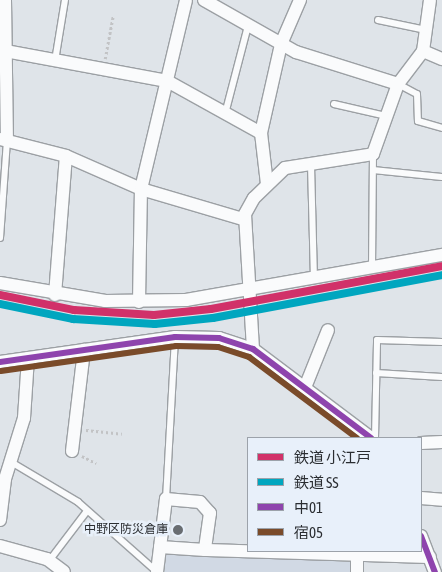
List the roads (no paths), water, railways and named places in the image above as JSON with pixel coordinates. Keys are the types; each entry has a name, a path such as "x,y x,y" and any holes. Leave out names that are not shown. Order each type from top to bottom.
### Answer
{"street":[{"path":"5,0 3,50 4,140 66,156 141,189 243,219"},
{"path":"139,302 141,189 186,0"},
{"path":"204,0 281,44 398,84"},
{"path":"267,184 261,133 281,44 300,0"},
{"path":"254,348 243,219 267,184 285,168 373,154 398,84 424,51 430,0"},
{"path":"3,50 166,81 261,133"},
{"path":"424,51 442,58"},
{"path":"55,295 66,156"},
{"path":"0,284 55,295 139,302 250,291 442,255"},
{"path":"306,384 328,330"},
{"path":"0,362 174,337 219,338 254,348 306,384 372,437"},
{"path":"72,451 84,350"},
{"path":"0,520 2,479 11,462 24,418 28,358"},
{"path":"422,443 442,442"},
{"path":"422,498 442,500"},
{"path":"157,572 166,499 200,502 210,514 205,550"},
{"path":"422,538 435,572"},
{"path":"0,546 49,561 64,572"},
{"path":"160,547 247,552"},
{"path":"248,552 430,558"},
{"path":"357,557 358,572"}],"lane":[{"path":"55,61 65,0"},
{"path":"378,20 426,30"},
{"path":"225,114 248,26"},
{"path":"398,84 417,94 418,121 442,128"},
{"path":"334,104 386,116"},
{"path":"0,238 4,140"},
{"path":"372,268 373,154"},
{"path":"311,165 314,279"},
{"path":"373,170 442,177"},
{"path":"166,499 174,337"},
{"path":"373,437 377,340 442,342"},
{"path":"376,373 442,377"},
{"path":"11,462 87,511 157,572"},
{"path":"49,561 87,511"}],"rail line":[{"name":"小江戸","path":"0,295 74,310 154,315 211,309 442,266"},
{"name":"SS","path":"0,304 73,319 155,324 213,318 442,275"}],"place":[{"name":"中野区防災倉庫","path":"178,530"}]}
